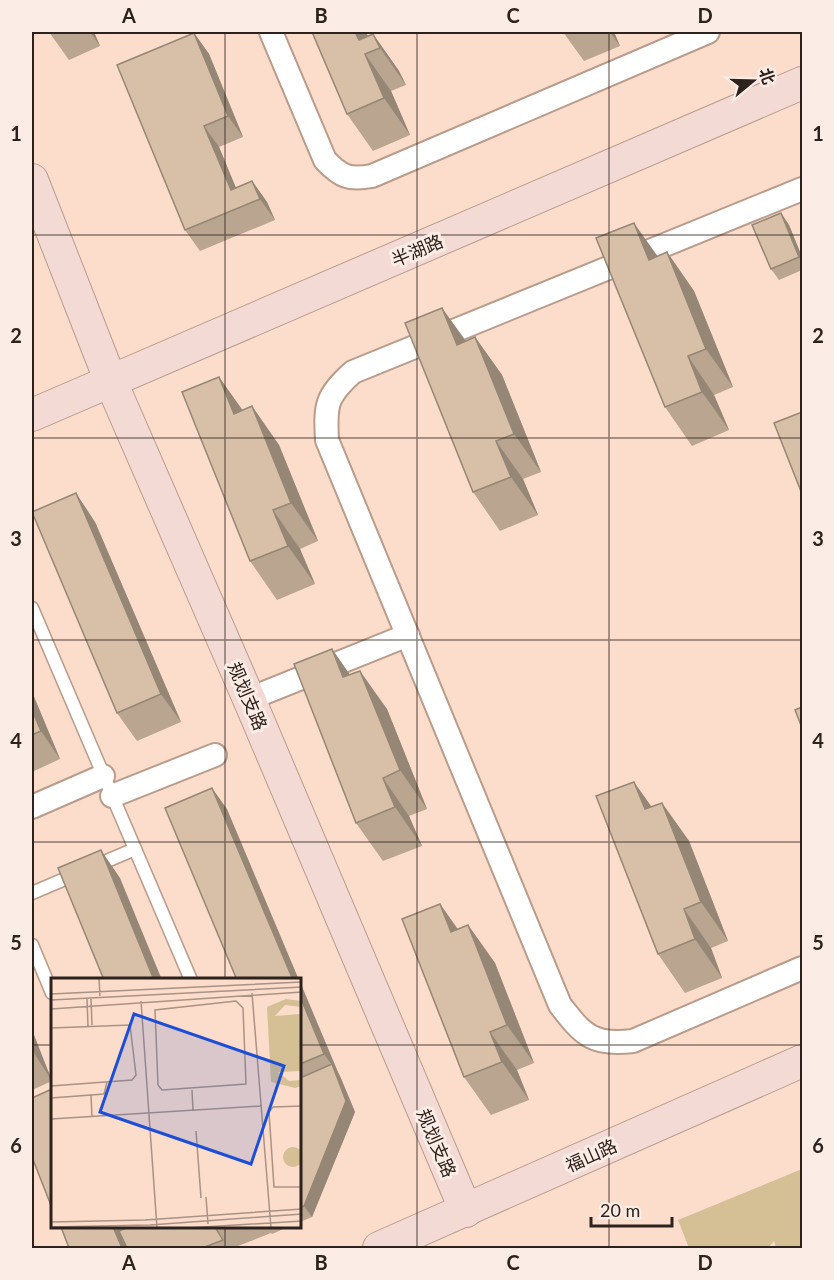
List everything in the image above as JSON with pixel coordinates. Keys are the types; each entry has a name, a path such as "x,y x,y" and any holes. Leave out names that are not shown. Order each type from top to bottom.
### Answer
{"street":[{"path":"271,32 325,160 338,174 354,179 372,176 708,32"},
{"name":"半湖路","path":"32,415 802,82"},
{"name":"规划支路","path":"32,180 111,382 249,699 466,1211"},
{"path":"802,189 353,372 336,387 326,412 327,440 560,1005 576,1025 592,1038 611,1044 633,1041 802,968"},
{"path":"249,699 408,636"},
{"path":"32,807 215,755"},
{"name":"福山路","path":"379,1248 802,1061"}],"lane":[{"path":"32,608 190,978"},
{"path":"32,893 135,849"},
{"path":"32,945 51,991"}],"shaded area":[{"path":"802,1169 802,1248 776,1248 774,1241 768,1248 689,1248 678,1220"}],"building":[{"path":"312,32 355,32 359,40 373,34 380,48 365,54 384,98 347,114"},
{"path":"194,33 228,116 204,126 231,190 252,181 260,199 185,230 117,65"},
{"path":"781,213 799,257 771,269 752,225"},
{"path":"634,223 649,260 667,252 706,349 688,356 702,392 665,407 596,238"},
{"path":"442,308 457,345 475,337 514,434 496,441 511,477 473,492 405,323"},
{"path":"219,377 234,414 252,406 291,503 273,510 288,546 250,561 182,392"},
{"path":"802,412 802,494 774,423"},
{"path":"76,493 161,694 117,713 32,512"},
{"path":"332,649 343,677 360,671 400,770 383,778 395,807 356,823 294,664"},
{"path":"802,707 802,728 795,710"},
{"path":"32,710 41,731 32,735"},
{"path":"634,782 645,809 662,803 701,902 684,909 695,939 658,954 596,796"},
{"path":"212,788 292,978 236,978 165,808"},
{"path":"101,850 153,978 103,978 58,868"},
{"path":"440,904 451,932 468,925 507,1025 490,1032 502,1062 464,1077 402,919"},
{"path":"302,1001 324,1054 302,1063"},
{"path":"332,1064 346,1101 302,1206 302,1077"},
{"path":"51,1089 51,1205 32,1157 32,1098"},
{"path":"62,1229 114,1229 122,1248 69,1248"},
{"path":"124,1229 216,1229 223,1240 202,1248 127,1248 119,1231"}]}
